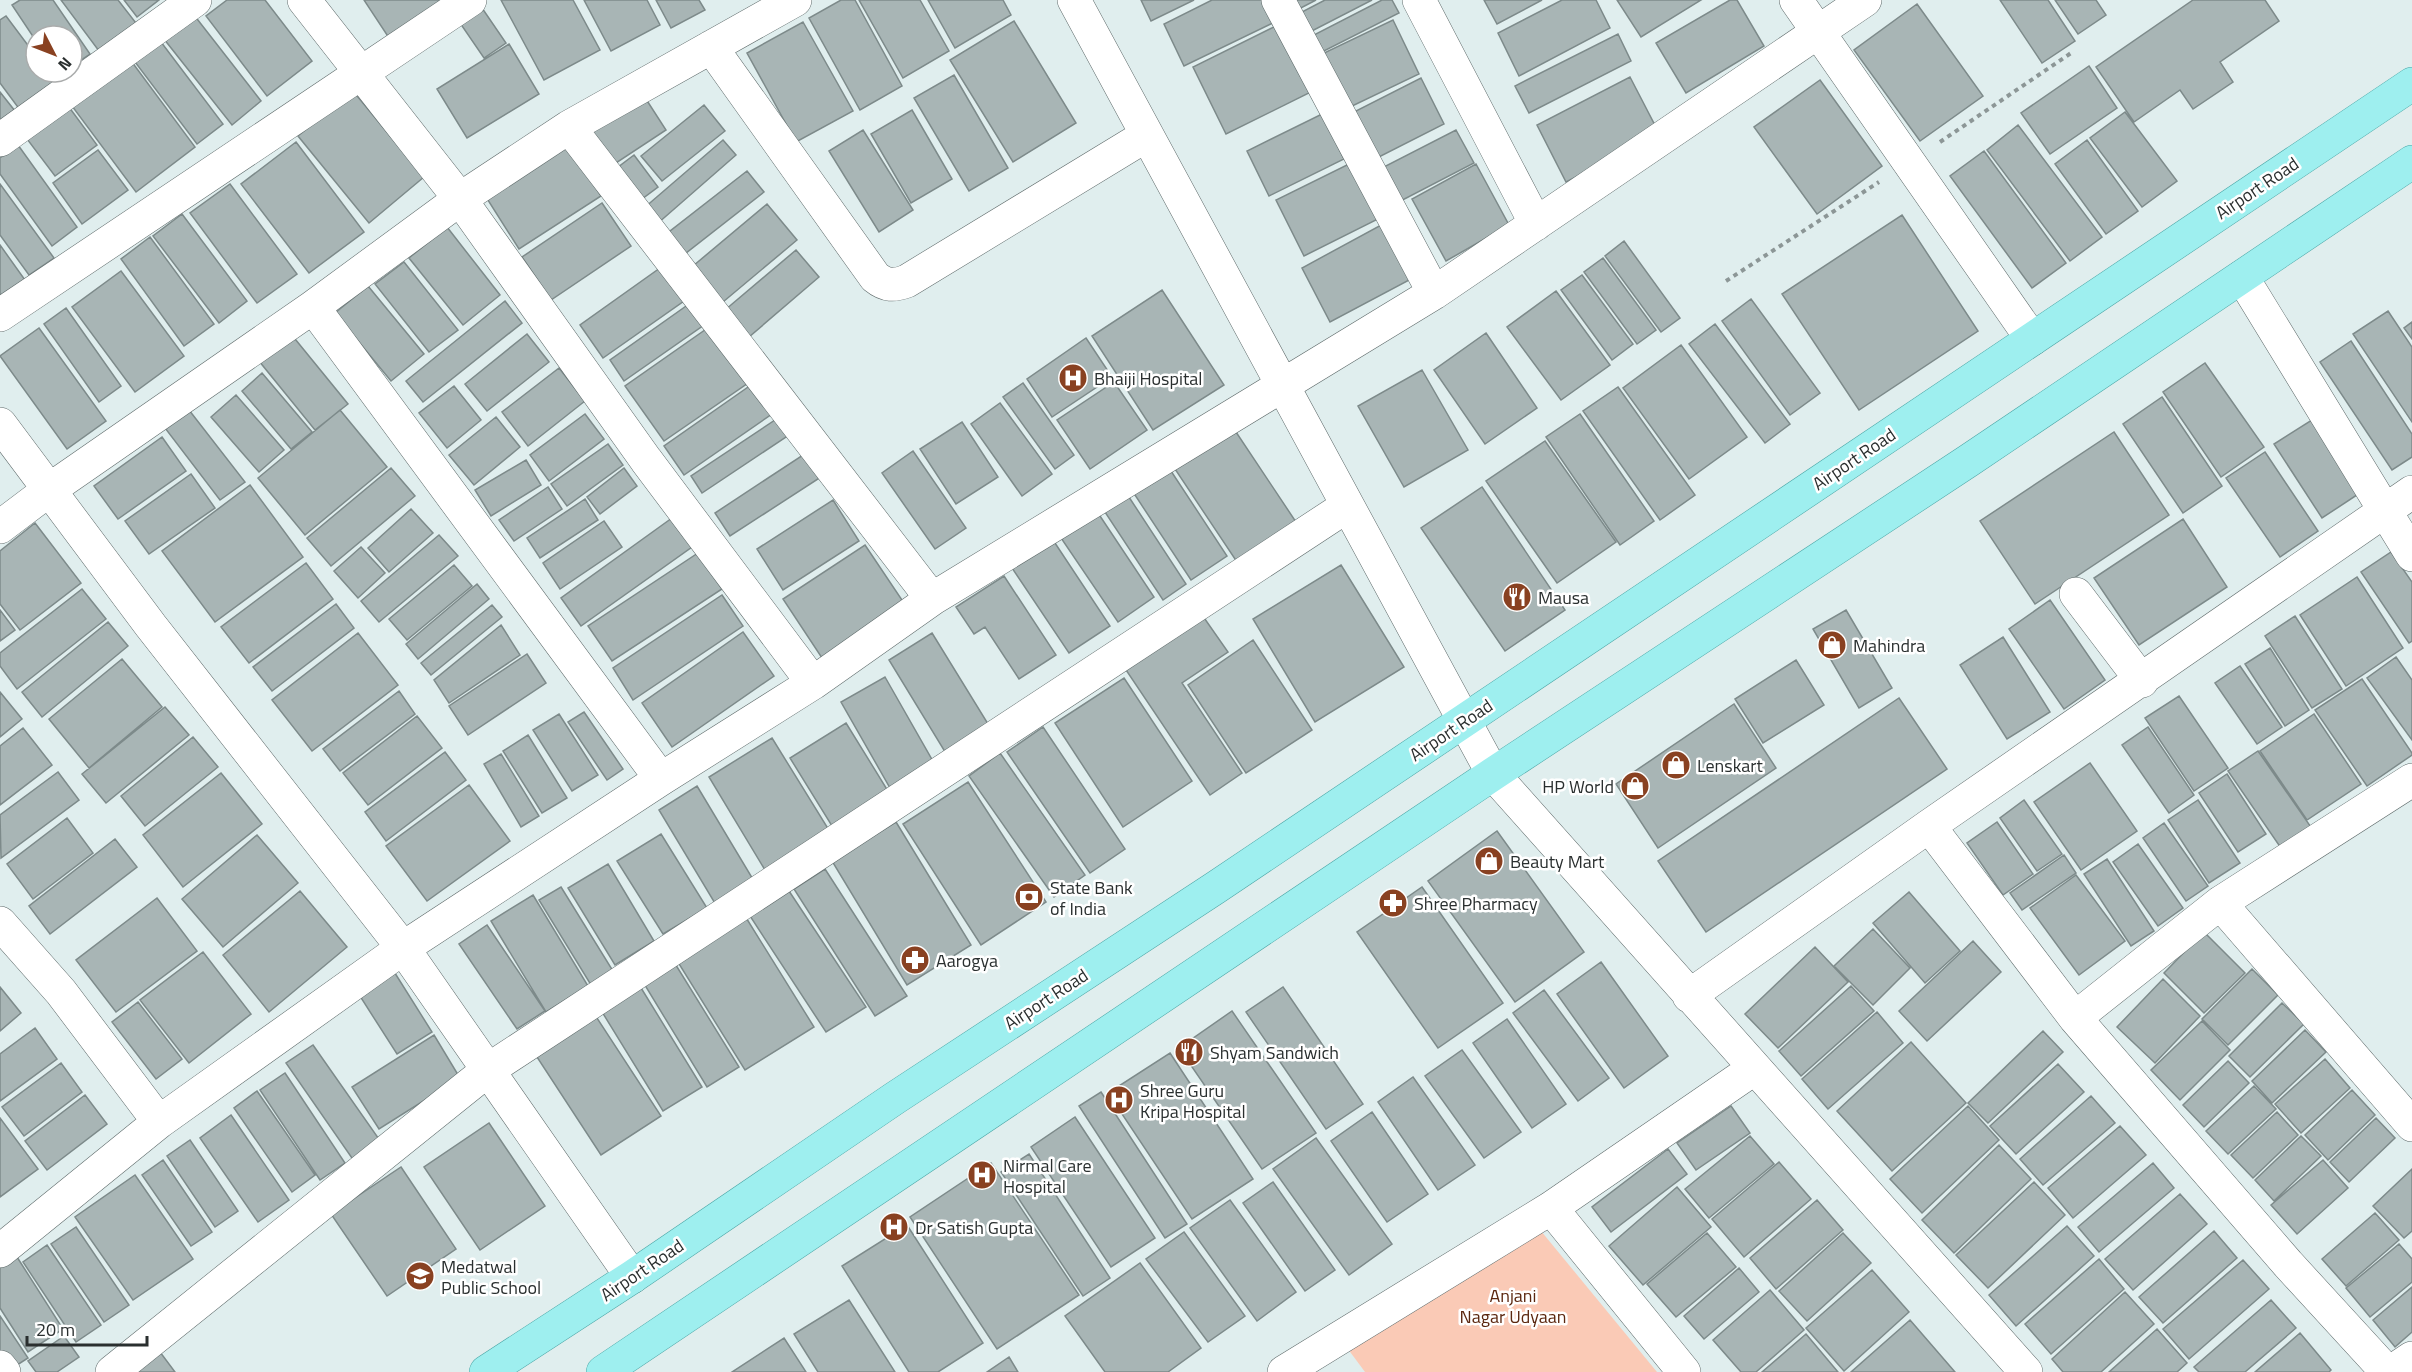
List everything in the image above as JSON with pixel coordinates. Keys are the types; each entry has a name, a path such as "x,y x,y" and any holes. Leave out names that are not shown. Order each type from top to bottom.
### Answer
{"main road":[{"name":"Airport Road","path":"486,1372 632,1277 904,1092 1215,888 2412,84"},
{"path":"603,1372 1493,774 1968,461 2412,162"}],"street":[{"path":"0,140 195,0"},
{"path":"303,0 460,199 646,460 813,683"},
{"path":"0,315 470,0"},
{"path":"0,527 49,490 313,308 460,199 569,128 795,0"},
{"path":"1074,0 1493,774 2021,1370"},
{"path":"1278,0 1434,293"},
{"path":"1419,0 1536,224"},
{"path":"1796,0 2032,339"},
{"path":"0,1251 159,1122 403,948 660,779 813,683 932,599 1434,293 1865,0"},
{"path":"711,47 875,277 888,285 898,285 907,281 1147,135"},
{"path":"569,128 932,599"},
{"path":"2242,277 2412,555"},
{"path":"313,308 660,779"},
{"path":"0,424 151,626 403,948 632,1277"},
{"path":"1689,996 1929,826 2142,681 2412,492"},
{"path":"112,1372 488,1070 1347,506"},
{"path":"2076,594 2142,681"},
{"path":"2074,1018 2220,903 2412,780"},
{"path":"1929,826 2074,1018 2288,1264 2389,1372 2412,1358"},
{"path":"2220,903 2412,1125"},
{"path":"0,923 61,992 159,1122"},
{"path":"1284,1372 1323,1362 1755,1068"},
{"path":"1551,1208 1684,1372"},
{"path":"0,1367 4,1372"}],"green space":[{"name":"Anjani Nagar Udyaan","path":"1527,1214 1657,1372 1365,1372 1342,1341"}],"building":[{"path":"20,0 53,0 69,24 25,24 12,5"},
{"path":"61,0 118,0 136,23 99,51 84,31 84,24 79,24"},
{"path":"124,0 159,0 137,17"},
{"path":"227,0 265,0 312,61 267,96 206,16"},
{"path":"364,0 459,0 393,44"},
{"path":"501,0 573,0 600,50 544,80"},
{"path":"584,0 647,0 660,25 611,51"},
{"path":"656,0 699,0 705,10 671,28"},
{"path":"841,0 855,0 902,86 860,110 809,18"},
{"path":"859,0 920,0 949,51 903,78"},
{"path":"928,0 1003,0 1011,15 955,48"},
{"path":"1141,0 1194,0 1151,21"},
{"path":"1212,0 1275,0 1283,18 1184,66 1164,24"},
{"path":"1292,0 1316,0 1297,10"},
{"path":"1325,0 1372,0 1308,33 1298,14"},
{"path":"1382,0 1392,0 1399,13 1316,55 1308,38"},
{"path":"1484,0 1542,0 1497,24"},
{"path":"1562,0 1596,0 1610,28 1519,76 1498,33"},
{"path":"1617,0 1701,0 1641,37"},
{"path":"1730,0 1737,0 1764,46 1686,93 1656,43"},
{"path":"2000,0 2048,0 2075,41 2042,63"},
{"path":"2055,0 2096,0 2106,15 2078,34"},
{"path":"2193,0 2265,0 2279,21 2220,62 2233,82 2193,109 2180,90 2134,122 2096,67"},
{"path":"1917,4 1983,96 1920,141 1854,50"},
{"path":"482,8 506,43 484,58 460,23"},
{"path":"194,15 261,101 232,125 164,39"},
{"path":"6,16 24,40 24,84 56,84 20,110 0,83 0,20"},
{"path":"1393,20 1419,74 1348,108 1322,54"},
{"path":"1014,21 1076,123 1013,162 950,60"},
{"path":"803,22 853,111 796,142 747,53"},
{"path":"1284,22 1317,89 1226,134 1193,67"},
{"path":"1618,34 1631,61 1529,113 1515,86"},
{"path":"161,42 223,124 197,144 135,62"},
{"path":"509,44 539,94 467,138 437,89"},
{"path":"84,45 90,54 84,58"},
{"path":"126,54 195,147 136,192 66,98"},
{"path":"2089,66 2117,108 2050,154 2021,113"},
{"path":"954,75 1008,168 969,191 914,98"},
{"path":"1630,77 1660,135 1566,182 1537,125"},
{"path":"1421,78 1444,124 1371,161 1348,115"},
{"path":"1820,80 1882,166 1817,214 1754,127"},
{"path":"353,91 424,177 369,223 298,136"},
{"path":"0,92 15,111 0,123"},
{"path":"644,96 666,130 613,165 591,132"},
{"path":"66,103 97,145 55,176 24,135"},
{"path":"704,105 725,131 662,181 641,156"},
{"path":"912,110 952,179 911,203 871,134"},
{"path":"2125,112 2177,181 2142,207 2090,138"},
{"path":"1322,114 1344,159 1269,196 1247,151"},
{"path":"2018,125 2102,237 2070,261 1987,150"},
{"path":"863,130 913,210 879,232 829,151"},
{"path":"1456,130 1474,163 1391,206 1374,172"},
{"path":"723,140 736,155 657,224 644,208"},
{"path":"2087,140 2138,211 2106,234 2055,164"},
{"path":"296,142 364,232 309,273 241,184"},
{"path":"18,145 77,227 52,246 0,174 0,158"},
{"path":"568,145 601,196 519,249 486,197"},
{"path":"98,150 128,190 82,224 53,183"},
{"path":"1984,151 2066,263 2032,288 1950,176"},
{"path":"634,155 658,187 638,202 613,171"},
{"path":"1353,162 1380,218 1304,256 1276,200"},
{"path":"1476,164 1509,225 1446,261 1412,199"},
{"path":"747,171 764,192 681,257 665,235"},
{"path":"0,184 54,258 29,275 0,235"},
{"path":"230,184 297,274 257,303 190,213"},
{"path":"602,203 631,246 551,300 522,257"},
{"path":"767,204 797,240 717,307 687,271"},
{"path":"182,214 247,301 219,323 153,236"},
{"path":"1902,215 1978,331 1859,410 1782,294"},
{"path":"1383,224 1413,278 1330,322 1302,268"},
{"path":"447,227 500,295 463,325 409,258"},
{"path":"150,237 214,324 184,346 121,259"},
{"path":"1624,241 1680,318 1661,332 1605,256"},
{"path":"0,245 25,280 0,296"},
{"path":"796,250 819,277 749,337 725,310"},
{"path":"1603,258 1656,330 1637,344 1584,272"},
{"path":"404,262 458,330 429,352 375,284"},
{"path":"660,268 684,301 603,358 580,325"},
{"path":"121,271 184,356 135,392 72,307"},
{"path":"1582,275 1633,344 1612,360 1561,290"},
{"path":"368,286 424,354 391,381 335,313"},
{"path":"1162,290 1224,385 1153,430 1092,336"},
{"path":"1556,291 1610,365 1561,400 1507,327"},
{"path":"1751,299 1820,393 1790,415 1722,321"},
{"path":"505,301 522,323 423,402 406,381"},
{"path":"689,304 704,325 624,381 610,360"},
{"path":"66,308 121,386 99,402 44,324"},
{"path":"2388,311 2412,347 2412,422 2353,334"},
{"path":"2412,322 2412,339 2404,328"},
{"path":"1715,324 1790,424 1765,443 1689,344"},
{"path":"712,325 751,381 664,441 625,386"},
{"path":"39,328 106,421 67,449 0,356"},
{"path":"1486,333 1537,408 1485,444 1434,370"},
{"path":"291,334 348,404 315,430 259,361"},
{"path":"527,334 549,362 487,411 465,384"},
{"path":"1086,338 1112,377 1052,417 1027,379"},
{"path":"2351,341 2412,434 2412,457 2392,470 2320,362"},
{"path":"1681,345 1747,437 1689,479 1623,388"},
{"path":"2205,363 2264,447 2221,477 2163,392"},
{"path":"559,368 585,401 528,446 502,412"},
{"path":"1422,370 1468,450 1404,487 1358,406"},
{"path":"262,373 312,432 291,449 242,391"},
{"path":"1114,382 1147,430 1090,469 1057,420"},
{"path":"1023,383 1074,455 1055,469 1003,397"},
{"path":"751,385 772,414 684,475 664,446"},
{"path":"454,386 481,420 447,448 419,413"},
{"path":"1618,387 1695,495 1660,520 1583,411"},
{"path":"236,395 284,450 259,472 211,417"},
{"path":"2162,397 2222,486 2183,513 2123,424"},
{"path":"1000,403 1052,474 1022,496 971,424"},
{"path":"189,410 245,482 220,500 165,428"},
{"path":"340,410 387,467 305,535 258,478"},
{"path":"585,414 604,439 549,481 530,455"},
{"path":"1580,414 1654,521 1620,545 1546,437"},
{"path":"781,416 792,433 702,493 691,476"},
{"path":"496,417 520,447 474,485 449,455"},
{"path":"2315,418 2363,491 2322,518 2274,444"},
{"path":"962,422 998,477 956,504 920,449"},
{"path":"1234,429 1298,525 1239,565 1175,469"},
{"path":"2114,432 2169,515 2035,604 1980,521"},
{"path":"162,437 186,471 118,519 94,486"},
{"path":"1545,441 1616,542 1557,583 1486,481"},
{"path":"608,444 623,465 567,506 551,484"},
{"path":"913,451 966,528 935,549 882,473"},
{"path":"2265,452 2318,531 2280,557 2226,478"},
{"path":"806,453 821,477 730,536 715,513"},
{"path":"526,460 541,485 491,516 475,490"},
{"path":"391,468 415,496 331,566 307,538"},
{"path":"624,468 637,486 600,514 587,497"},
{"path":"1169,468 1227,556 1191,580 1133,492"},
{"path":"191,474 215,508 149,554 125,521"},
{"path":"250,485 303,557 215,622 162,551"},
{"path":"548,487 562,509 514,541 499,520"},
{"path":"1482,487 1565,610 1505,651 1421,528"},
{"path":"1125,491 1186,584 1163,600 1101,506"},
{"path":"585,499 598,520 540,558 527,538"},
{"path":"833,500 859,541 783,590 757,549"},
{"path":"411,509 433,533 389,572 368,548"},
{"path":"1096,510 1154,597 1118,622 1059,535"},
{"path":"672,518 692,547 581,626 561,598"},
{"path":"2183,519 2227,587 2139,645 2094,578"},
{"path":"604,521 622,547 560,589 543,563"},
{"path":"35,523 81,583 20,630 0,604 0,551"},
{"path":"439,535 458,556 379,622 361,601"},
{"path":"1051,537 1110,626 1069,653 1010,565"},
{"path":"865,545 904,603 822,658 783,599"},
{"path":"361,547 385,573 358,598 334,571"},
{"path":"2391,552 2412,582 2412,641 2409,643 2361,572"},
{"path":"698,553 722,589 612,661 588,626"},
{"path":"306,563 333,599 249,663 221,627"},
{"path":"454,565 472,586 407,640 389,619"},
{"path":"1341,565 1404,667 1315,722 1253,619"},
{"path":"1004,576 1056,655 1019,679 985,627 974,634 956,607"},
{"path":"2357,577 2403,648 2346,686 2300,615"},
{"path":"477,584 489,599 418,659 406,644"},
{"path":"82,589 106,619 17,689 0,666 0,653"},
{"path":"722,595 743,626 633,700 613,668"},
{"path":"2050,600 2105,680 2064,709 2009,629"},
{"path":"336,604 354,628 272,691 253,667"},
{"path":"492,605 502,617 431,675 421,663"},
{"path":"0,610 15,630 0,641"},
{"path":"1846,610 1892,688 1859,708 1813,629"},
{"path":"1200,612 1228,652 1182,683 1242,773 1210,795 1122,664"},
{"path":"2295,616 2342,689 2312,708 2265,636"},
{"path":"108,622 128,646 42,717 22,692"},
{"path":"501,625 520,655 449,703 434,680"},
{"path":"743,632 774,676 672,747 642,703"},
{"path":"358,633 398,685 312,751 272,700"},
{"path":"932,633 993,732 950,760 889,660"},
{"path":"2003,637 2050,712 2007,739 1960,665"},
{"path":"1253,640 1312,730 1246,773 1188,685"},
{"path":"2270,648 2309,710 2285,726 2245,664"},
{"path":"527,654 546,683 468,735 449,706"},
{"path":"2396,657 2412,680 2412,740 2367,678"},
{"path":"122,659 162,707 89,768 49,719"},
{"path":"1796,660 1824,705 1763,743 1735,699"},
{"path":"2240,666 2282,727 2257,744 2215,683"},
{"path":"885,677 938,770 894,795 841,702"},
{"path":"1124,678 1192,781 1123,827 1055,723"},
{"path":"2362,679 2412,753 2367,786 2315,710"},
{"path":"399,691 415,714 340,771 323,749"},
{"path":"0,692 22,719 0,737"},
{"path":"2179,696 2228,768 2194,791 2145,718"},
{"path":"1899,698 1947,769 1706,932 1658,861"},
{"path":"1734,704 1776,768 1658,848 1616,784"},
{"path":"165,707 189,735 106,803 82,774"},
{"path":"584,712 623,769 607,780 568,722"},
{"path":"559,714 598,775 572,791 533,730"},
{"path":"2314,714 2361,784 2307,820 2260,751"},
{"path":"417,716 442,748 368,805 343,773"},
{"path":"846,723 888,791 832,826 790,758"},
{"path":"1043,727 1125,849 1090,873 1007,752"},
{"path":"2148,727 2194,795 2169,813 2122,745"},
{"path":"23,728 52,765 0,805 0,746"},
{"path":"528,735 567,798 542,813 503,751"},
{"path":"193,737 218,767 145,826 121,796"},
{"path":"772,738 832,835 768,875 709,777"},
{"path":"2258,751 2313,830 2283,851 2228,771"},
{"path":"445,752 466,780 386,841 365,812"},
{"path":"1000,753 1085,875 1054,897 969,776"},
{"path":"501,754 539,816 521,827 484,764"},
{"path":"2090,763 2137,831 2081,870 2034,802"},
{"path":"58,772 79,800 1,858 0,815"},
{"path":"221,773 262,824 183,887 143,835"},
{"path":"2227,774 2266,834 2238,852 2199,793"},
{"path":"968,782 1046,902 981,945 903,824"},
{"path":"469,785 510,841 427,901 386,846"},
{"path":"697,786 754,881 716,905 659,810"},
{"path":"2024,800 2062,854 2037,871 2000,818"},
{"path":"2198,800 2240,863 2209,883 2168,820"},
{"path":"67,818 93,853 33,899 7,864"},
{"path":"896,822 971,945 907,985 832,861"},
{"path":"1997,822 2033,874 2003,895 1967,843"},
{"path":"2164,823 2208,886 2186,901 2143,838"},
{"path":"1497,831 1584,952 1515,1002 1428,881"},
{"path":"661,834 707,908 663,934 617,861"},
{"path":"257,835 298,883 223,947 182,899"},
{"path":"115,839 137,867 50,934 29,906"},
{"path":"2138,844 2183,908 2158,926 2113,862"},
{"path":"2064,855 2076,873 2022,910 2010,893"},
{"path":"2107,859 2154,931 2131,946 2084,874"},
{"path":"608,864 654,941 615,965 568,888"},
{"path":"825,869 907,996 875,1016 794,889"},
{"path":"2076,875 2125,941 2079,975 2030,908"},
{"path":"561,887 613,971 591,985 539,900"},
{"path":"1422,887 1503,1003 1438,1048 1357,932"},
{"path":"300,891 347,947 269,1012 223,955"},
{"path":"789,891 866,1007 826,1032 750,916"},
{"path":"1909,892 1960,951 1925,983 1873,923"},
{"path":"533,895 588,986 546,1012 491,921"},
{"path":"157,898 197,951 116,1012 76,960"},
{"path":"745,916 814,1027 745,1070 676,959"},
{"path":"487,925 545,1011 517,1029 459,944"},
{"path":"1873,929 1910,968 1873,1005 1834,966"},
{"path":"2204,932 2245,973 2204,1013 2164,973"},
{"path":"1973,941 2001,972 1927,1041 1899,1011"},
{"path":"1815,947 1848,982 1778,1048 1745,1014"},
{"path":"203,952 251,1014 189,1063 140,1000"},
{"path":"674,962 739,1067 707,1087 643,982"},
{"path":"1601,962 1668,1056 1624,1088 1557,994"},
{"path":"2252,969 2278,995 2228,1045 2202,1019"},
{"path":"393,970 432,1032 397,1054 358,993"},
{"path":"2163,979 2200,1016 2155,1063 2117,1027"},
{"path":"638,983 702,1087 663,1111 599,1007"},
{"path":"1851,986 1874,1011 1801,1076 1779,1051"},
{"path":"0,987 21,1013 0,1031"},
{"path":"1283,987 1363,1104 1326,1129 1246,1012"},
{"path":"1544,990 1609,1078 1578,1101 1513,1013"},
{"path":"138,1002 182,1059 156,1079 112,1022"},
{"path":"2282,1003 2304,1024 2250,1077 2229,1056"},
{"path":"1232,1011 1316,1133 1262,1169 1179,1048"},
{"path":"1877,1012 1903,1043 1828,1109 1802,1079"},
{"path":"595,1015 661,1116 601,1155 535,1054"},
{"path":"1507,1019 1566,1104 1532,1128 1473,1043"},
{"path":"2202,1021 2230,1050 2180,1100 2151,1070"},
{"path":"35,1028 57,1059 0,1101 0,1054"},
{"path":"2305,1030 2326,1052 2272,1103 2252,1081"},
{"path":"2043,1031 2063,1052 1988,1123 1968,1103"},
{"path":"434,1035 460,1078 379,1129 352,1087"},
{"path":"1911,1042 1966,1103 1892,1171 1837,1111"},
{"path":"313,1045 381,1142 354,1161 286,1063"},
{"path":"1462,1050 1521,1132 1484,1158 1425,1076"},
{"path":"1170,1053 1253,1179 1192,1219 1108,1093"},
{"path":"2325,1059 2350,1088 2301,1133 2275,1104"},
{"path":"2228,1061 2249,1083 2204,1127 2183,1105"},
{"path":"61,1063 82,1092 24,1136 2,1107"},
{"path":"2058,1064 2084,1092 2016,1154 1990,1126"},
{"path":"285,1073 345,1163 320,1180 260,1090"},
{"path":"1413,1077 1475,1165 1438,1190 1378,1102"},
{"path":"2254,1086 2276,1109 2228,1154 2206,1131"},
{"path":"2352,1090 2375,1115 2328,1160 2305,1135"},
{"path":"257,1091 315,1175 292,1192 234,1108"},
{"path":"1101,1092 1187,1224 1165,1238 1079,1106"},
{"path":"85,1095 107,1124 47,1170 25,1141"},
{"path":"2091,1096 2115,1123 2043,1185 2020,1159"},
{"path":"1731,1106 1750,1133 1696,1170 1677,1143"},
{"path":"1968,1106 1999,1140 1922,1213 1890,1179"},
{"path":"1372,1112 1428,1194 1387,1222 1331,1141"},
{"path":"2277,1112 2298,1135 2253,1178 2231,1155"},
{"path":"231,1115 289,1200 258,1222 200,1138"},
{"path":"1075,1117 1155,1238 1111,1267 1031,1147"},
{"path":"0,1118 38,1169 0,1197"},
{"path":"2376,1118 2395,1138 2349,1182 2330,1162"},
{"path":"489,1123 545,1206 480,1250 424,1167"},
{"path":"2120,1126 2146,1155 2073,1218 2048,1188"},
{"path":"1750,1136 1774,1164 1709,1218 1685,1189"},
{"path":"2301,1136 2321,1156 2274,1201 2255,1180"},
{"path":"1316,1138 1392,1244 1349,1275 1273,1169"},
{"path":"190,1140 238,1211 215,1227 167,1156"},
{"path":"1999,1145 2031,1179 1954,1253 1922,1220"},
{"path":"1668,1149 1687,1174 1611,1232 1592,1207"},
{"path":"1029,1154 1110,1278 1083,1296 1001,1172"},
{"path":"163,1160 212,1232 191,1246 142,1175"},
{"path":"2323,1160 2348,1188 2297,1234 2271,1205"},
{"path":"1779,1162 1811,1199 1744,1257 1712,1219"},
{"path":"991,1163 1079,1295 997,1349 910,1217"},
{"path":"2153,1163 2174,1188 2099,1252 2078,1227"},
{"path":"401,1167 456,1249 387,1296 331,1214"},
{"path":"2412,1169 2412,1231 2404,1238 2373,1206"},
{"path":"135,1175 193,1259 133,1300 75,1217"},
{"path":"1273,1182 1335,1270 1305,1291 1243,1203"},
{"path":"2034,1182 2065,1215 1988,1288 1956,1255"},
{"path":"1677,1187 1711,1227 1643,1285 1609,1246"},
{"path":"2180,1194 2207,1224 2133,1290 2105,1259"},
{"path":"1230,1200 1296,1292 1257,1321 1190,1228"},
{"path":"1817,1200 1843,1230 1776,1289 1750,1258"},
{"path":"2375,1213 2399,1240 2346,1286 2322,1259"},
{"path":"907,1225 983,1343 938,1372 909,1372 842,1266"},
{"path":"2067,1226 2094,1256 2016,1326 1989,1295"},
{"path":"76,1227 129,1305 104,1322 51,1244"},
{"path":"2214,1231 2237,1258 2163,1323 2139,1297"},
{"path":"1184,1232 1245,1316 1208,1342 1146,1259"},
{"path":"1707,1233 1736,1267 1676,1317 1647,1284"},
{"path":"1843,1233 1871,1263 1807,1321 1779,1291"},
{"path":"2399,1244 2412,1259 2412,1282 2370,1317 2346,1288"},
{"path":"47,1245 101,1325 76,1342 23,1262"},
{"path":"17,1257 63,1329 28,1352 0,1308 0,1268"},
{"path":"2099,1259 2124,1289 2051,1354 2025,1324"},
{"path":"2243,1260 2269,1289 2189,1359 2163,1329"},
{"path":"1140,1263 1201,1348 1168,1372 1105,1372 1065,1316"},
{"path":"1739,1268 1759,1292 1704,1339 1684,1316"},
{"path":"1872,1270 1909,1312 1844,1371 1806,1328"},
{"path":"2412,1287 2412,1332 2395,1347 2373,1320"},
{"path":"1770,1290 1804,1330 1756,1372 1741,1372 1713,1340"},
{"path":"2125,1292 2154,1324 2101,1372 2063,1372 2052,1359"},
{"path":"849,1300 895,1372 818,1372 794,1334"},
{"path":"2271,1300 2296,1328 2245,1372 2199,1372 2194,1367"},
{"path":"0,1316 28,1358 11,1369 0,1353"},
{"path":"1910,1320 1955,1372 1851,1372"},
{"path":"2157,1329 2187,1363 2177,1372 2109,1372"},
{"path":"2300,1333 2331,1370 2329,1372 2255,1372"},
{"path":"1806,1334 1838,1372 1762,1372"},
{"path":"64,1336 79,1357 57,1372 36,1372 28,1361"},
{"path":"784,1338 806,1372 732,1372"},
{"path":"160,1352 175,1372 133,1372"},
{"path":"1009,1357 1018,1372 987,1372"}],"place":[{"name":"Bhaiji Hospital","path":"1073,378"},
{"name":"Mausa","path":"1517,597"},
{"name":"Mahindra","path":"1832,645"},
{"name":"Lenskart","path":"1676,765"},
{"name":"HP World","path":"1635,786"},
{"name":"Beauty Mart","path":"1489,861"},
{"name":"State Bank of India","path":"1029,897"},
{"name":"Shree Pharmacy","path":"1393,903"},
{"name":"Aarogya","path":"915,960"},
{"name":"Shyam Sandwich","path":"1189,1052"},
{"name":"Shree Guru Kripa Hospital","path":"1119,1100"},
{"name":"Nirmal Care Hospital","path":"982,1175"},
{"name":"Dr Satish Gupta","path":"894,1227"},
{"name":"Medatwal Public School","path":"420,1276"}]}
